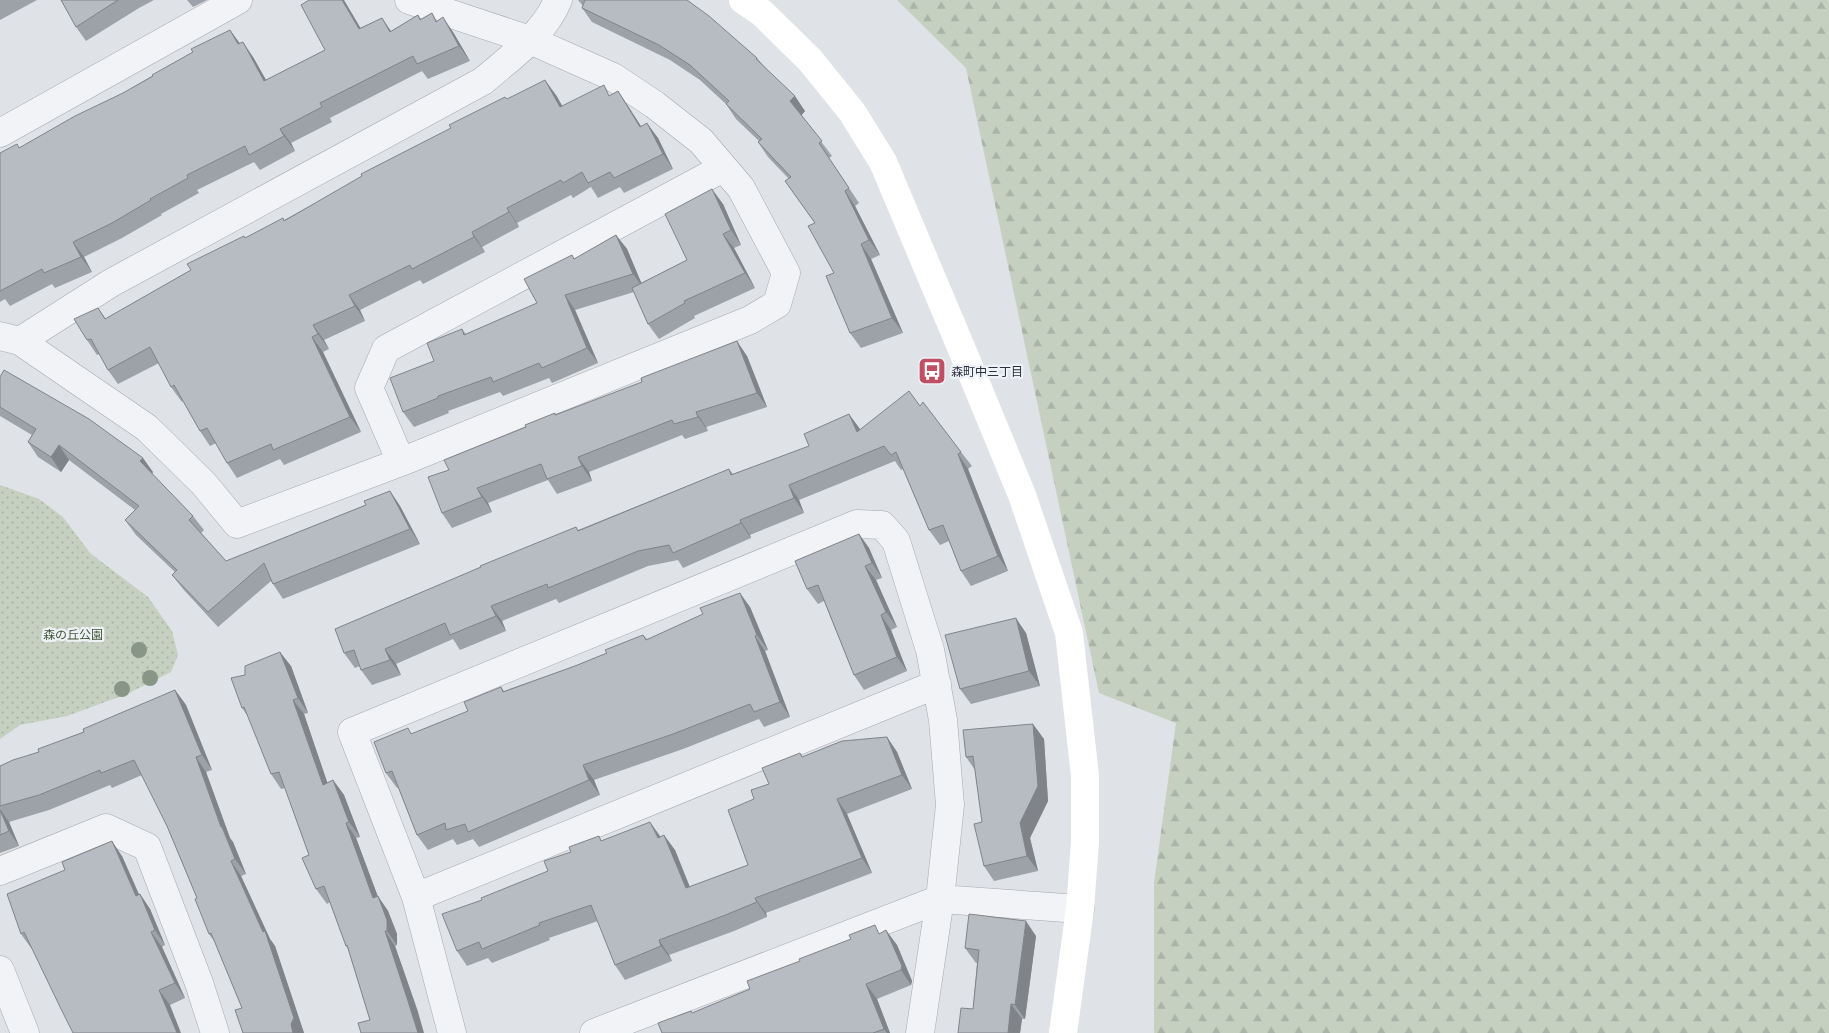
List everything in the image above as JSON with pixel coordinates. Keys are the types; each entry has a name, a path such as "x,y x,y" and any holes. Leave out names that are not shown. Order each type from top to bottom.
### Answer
{"street":[{"path":"0,133 238,0"},
{"path":"409,0 530,40 613,77 656,105 701,141 740,188 786,273 777,304 750,320 401,462 237,524 204,484 147,428 10,339 484,81 530,40 553,13 558,0"},
{"path":"743,0 762,13 810,60 852,112 883,162 1022,495 1069,633 1086,776 1086,842 1080,908 1063,1033"},
{"path":"401,462 369,388 386,349 722,168"},
{"path":"452,1033 416,896 352,732 857,524 882,526 896,541 930,650 943,720 950,805 940,899 920,1033"},
{"path":"416,896 937,684"},
{"path":"0,871 106,828 147,847 199,983 215,1033"},
{"path":"594,1033 625,1028 940,899 1080,908"},
{"path":"0,970 25,1033"}],"green space":[{"path":"897,0 1829,0 1829,1033 1154,1033 1154,883 1176,723 1099,693 966,68"},
{"name":"森の丘公園","path":"0,485 39,499 63,517 90,553 148,597 172,631 178,655 171,672 127,694 67,716 20,725 0,739"}],"building":[{"path":"61,0 118,0 76,27"},
{"path":"309,0 342,0 359,29 382,18 390,32 418,15 420,20 432,13 436,22 443,17 459,46 417,64 413,56 320,103 322,107 280,129 284,136 249,155 245,146 187,175 188,178 112,223 73,242 81,257 44,273 42,269 0,291 0,153 17,144 19,148 75,116 123,93 193,52 191,49 230,30 238,44 243,42 264,81 325,50 301,5"},
{"path":"585,0 687,0 709,16 757,58 795,96 790,101 822,141 819,143 849,188 845,191 869,240 861,244 892,318 850,333 826,276 834,273 808,226 815,223 785,181 791,177 758,142 762,139 726,104 729,101 690,65 659,45 582,8"},
{"path":"545,80 560,107 604,85 609,96 618,91 640,127 647,123 663,154 614,178 610,172 588,183 582,172 563,183 561,180 507,208 509,212 472,232 474,237 412,269 410,265 349,295 355,306 313,325 318,334 312,337 350,417 273,450 271,444 227,463 207,428 200,431 174,385 171,387 150,347 108,370 91,339 87,340 74,319 98,308 105,319 191,270 187,264 244,236 245,238 283,218 284,221 362,176 361,174 451,128 449,125 505,97 507,99"},
{"path":"712,189 731,230 723,234 745,273 684,301 685,303 648,324 632,288 687,260 665,214"},
{"path":"616,235 633,274 565,295 587,348 542,368 539,363 493,382 491,377 438,396 438,398 403,412 390,378 434,361 427,343 462,329 464,335 537,303 524,279 572,255 574,259"},
{"path":"737,341 757,393 696,412 698,417 674,424 672,420 578,457 582,466 547,479 541,464 477,488 482,497 442,513 428,477 449,470 444,460 526,427 525,425 555,413 555,415 642,382 641,378"},
{"path":"4,370 89,419 143,458 140,461 193,516 189,520 226,561 366,505 364,501 390,491 410,529 273,584 264,563 208,612 172,575 177,570 125,520 139,506 59,445 51,457 28,442 36,429 0,407 0,377"},
{"path":"909,391 920,406 923,402 961,452 958,454 998,556 961,571 943,525 929,530 896,452 891,455 884,446 789,485 794,498 740,520 741,523 673,553 669,545 638,551 548,588 547,584 491,606 496,616 450,635 445,623 385,649 390,660 361,670 354,650 344,653 335,629 480,566 576,527 578,531 729,469 731,475 809,446 804,434 849,414 857,432"},
{"path":"859,534 872,563 865,566 886,612 881,615 897,657 854,675 818,585 807,589 795,561"},
{"path":"740,593 780,702 754,712 750,704 673,734 583,765 589,780 468,832 465,824 446,830 445,823 417,835 392,771 386,773 374,742 408,728 411,734 468,711 464,702 501,687 503,692 575,666 607,653 605,650 643,635 646,640 703,614 700,608"},
{"path":"1016,618 1029,671 960,689 945,635"},
{"path":"280,652 298,698 293,700 323,785 333,780 349,822 346,823 373,898 378,896 387,920 387,931 385,931 418,1033 361,1033 358,1023 370,1020 347,945 324,886 316,889 302,858 309,855 279,772 271,774 231,678 245,675 245,666"},
{"path":"175,690 202,755 196,757 221,827 235,859 231,861 263,932 265,931 294,1018 291,1024 293,1033 243,1033 235,1010 242,1008 211,933 209,934 195,899 197,898 167,826 134,760 101,773 100,770 39,795 0,806 0,766 39,752 38,749 84,732 83,729"},
{"path":"1033,724 1038,786 1020,823 1027,856 984,866 974,824 982,822 973,756 966,757 963,730"},
{"path":"887,737 902,775 837,799 862,858 755,898 757,902 659,940 661,946 615,965 591,905 539,923 540,925 482,949 479,942 457,951 442,914 482,900 481,898 548,871 544,861 571,852 569,847 599,836 601,841 650,822 658,838 664,835 686,888 748,865 728,810 754,799 751,790 769,784 762,768 800,753 802,757 842,741"},
{"path":"0,810 9,831 0,835"},
{"path":"112,841 136,896 140,894 155,930 151,932 175,983 159,990 177,1033 73,1033 24,932 21,934 7,894 65,870 62,862"},
{"path":"969,914 1026,921 1015,1005 1011,1004 1008,1033 958,1033 961,1008 973,1009 979,950 965,948"},
{"path":"875,925 879,934 886,930 902,966 901,970 866,984 884,1029 873,1033 662,1033 658,1023 691,1011 692,1013 750,989 747,981 851,939 849,935"}],"place":[{"name":"森町中三丁目","path":"932,371"}]}
